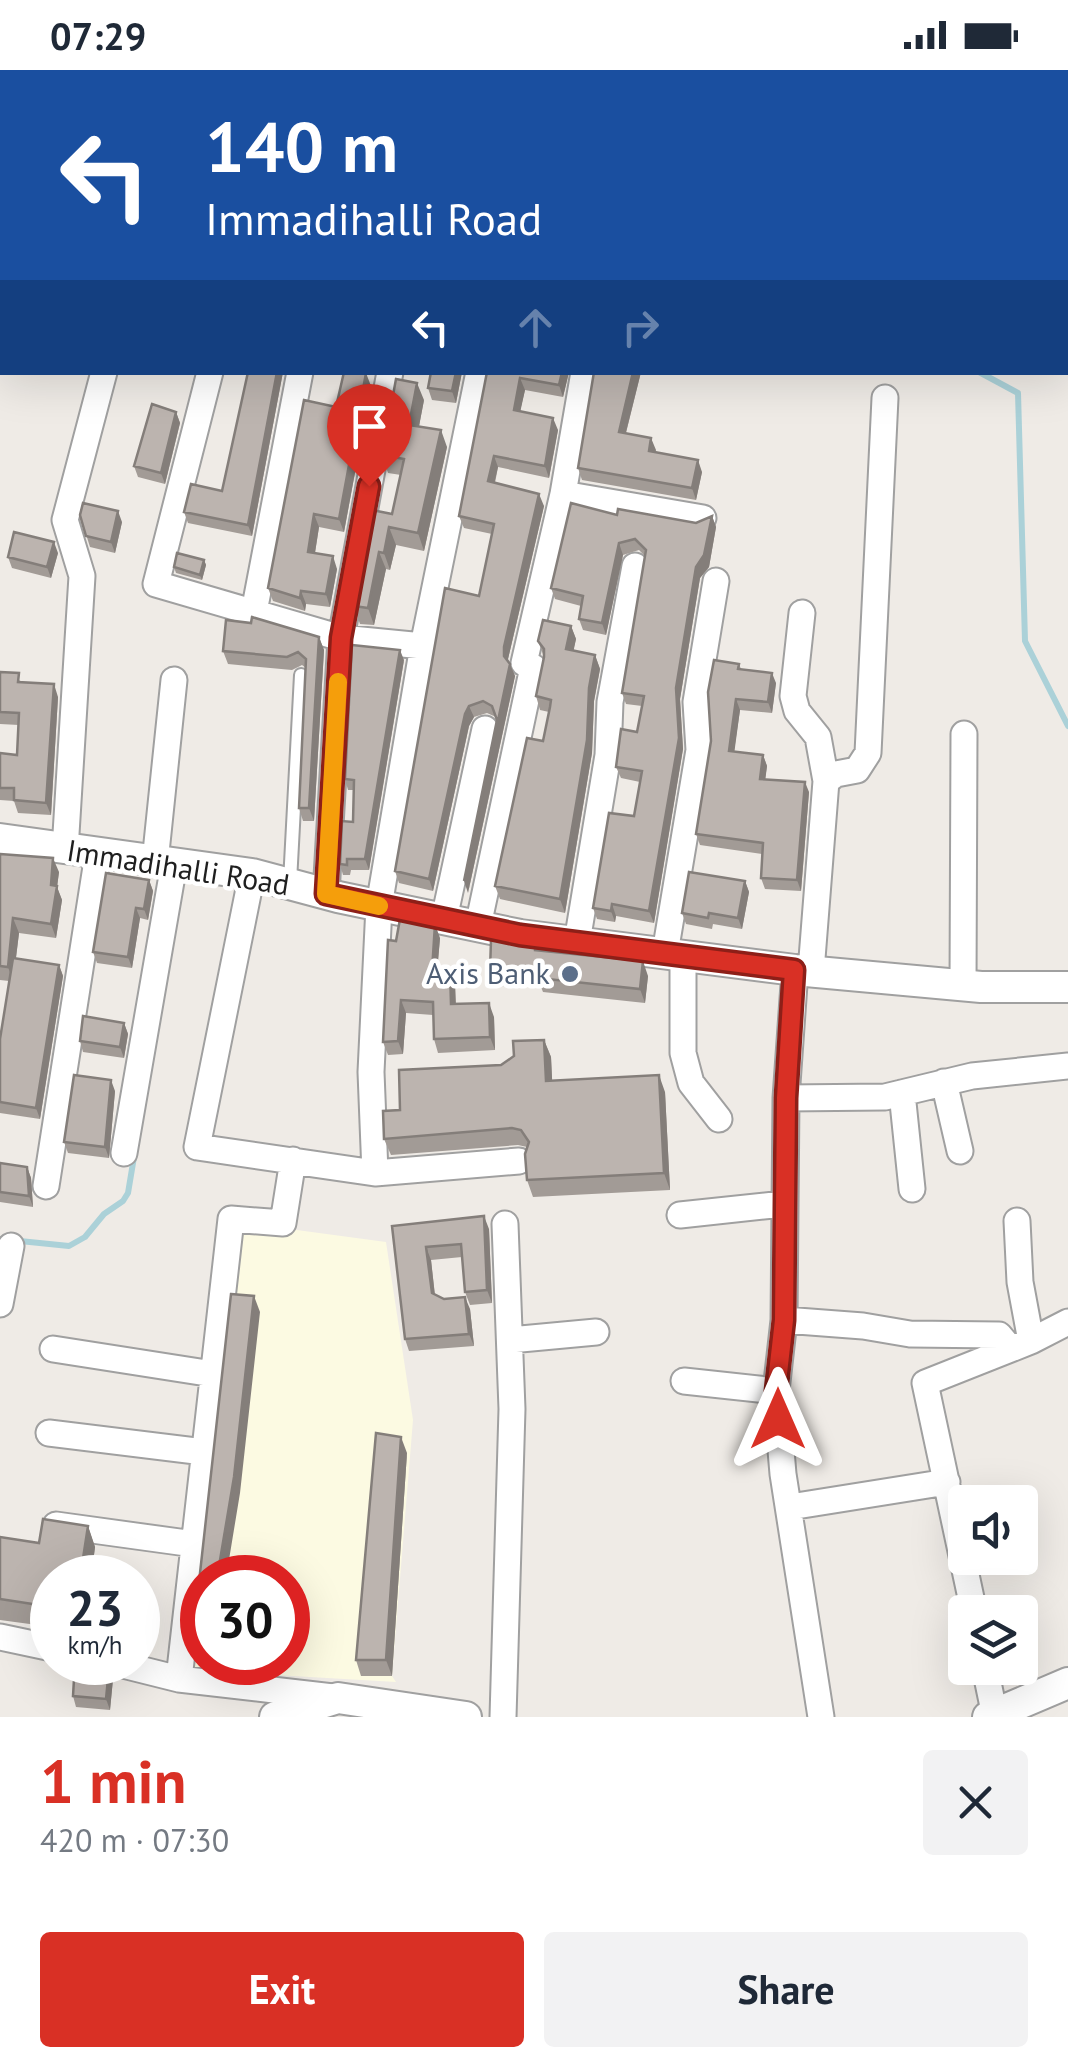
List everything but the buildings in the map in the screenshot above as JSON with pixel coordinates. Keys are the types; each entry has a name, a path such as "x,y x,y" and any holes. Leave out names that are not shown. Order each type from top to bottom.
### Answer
{"street":[{"path":"65,850 82,576 66,520 103,375"},
{"path":"209,375 156,584 341,638 423,646"},
{"path":"254,612 299,375"},
{"path":"326,894 341,638 389,375"},
{"path":"375,1173 380,1071 379,906 423,646 478,375"},
{"path":"478,926 533,667 524,663 563,494 583,375"},
{"path":"826,780 857,770 868,753 885,398"},
{"path":"563,494 703,518"},
{"path":"577,942 608,756 610,702 636,566"},
{"path":"716,581 696,702 699,750 674,955 683,1054 691,1083 719,1119"},
{"path":"802,613 793,696 797,711 818,738 826,780 786,1098 784,1320 776,1391 821,1717"},
{"path":"124,1153 164,863 174,680"},
{"path":"444,919 485,729"},
{"path":"963,986 964,734"},
{"name":"Immadihalli Road","path":"0,839 252,874 379,906 577,942 803,971 963,986 1068,988"},
{"path":"46,1186 98,854"},
{"path":"252,874 197,1147 375,1173 519,1161"},
{"path":"786,1098 885,1097 972,1076 1068,1066"},
{"path":"944,1082 960,1150"},
{"path":"902,1093 912,1189"},
{"path":"179,1679 232,1219 283,1222 293,1160"},
{"path":"680,1215 783,1204"},
{"path":"1017,1221 1021,1345"},
{"path":"502,1717 510,1340 505,1224"},
{"path":"0,1304 11,1246"},
{"path":"784,1320 910,1334 999,1335 1021,1345"},
{"path":"970,1595 925,1384 1068,1322"},
{"path":"510,1340 596,1332"},
{"path":"53,1349 213,1374"},
{"path":"684,1381 776,1391"},
{"path":"48,1433 204,1452"},
{"path":"790,1506 947,1482"},
{"path":"56,1525 194,1544"},
{"path":"0,1637 30,1643"},
{"path":"160,1674 456,1716"},
{"path":"987,1685 992,1716 1068,1684"},
{"path":"275,1717 338,1698"}],"lane":[{"path":"290,884 301,674"}],"shaded area":[{"path":"237,1222 386,1242 413,1420 392,1676 396,1682 310,1677 310,1555 200,1555"}],"waterway":[{"path":"985,375 1018,393 1025,641 1068,726"},
{"path":"0,1239 69,1246 85,1237 128,1193 134,1157"}],"slow traffic":[{"path":"338,682 326,894 379,906"}],"place":[{"name":"Axis Bank","path":"570,974"}],"route":[{"path":"369,486 341,638 326,894 520,935 794,970 786,1098 784,1320 776,1391 778,1419"}]}
